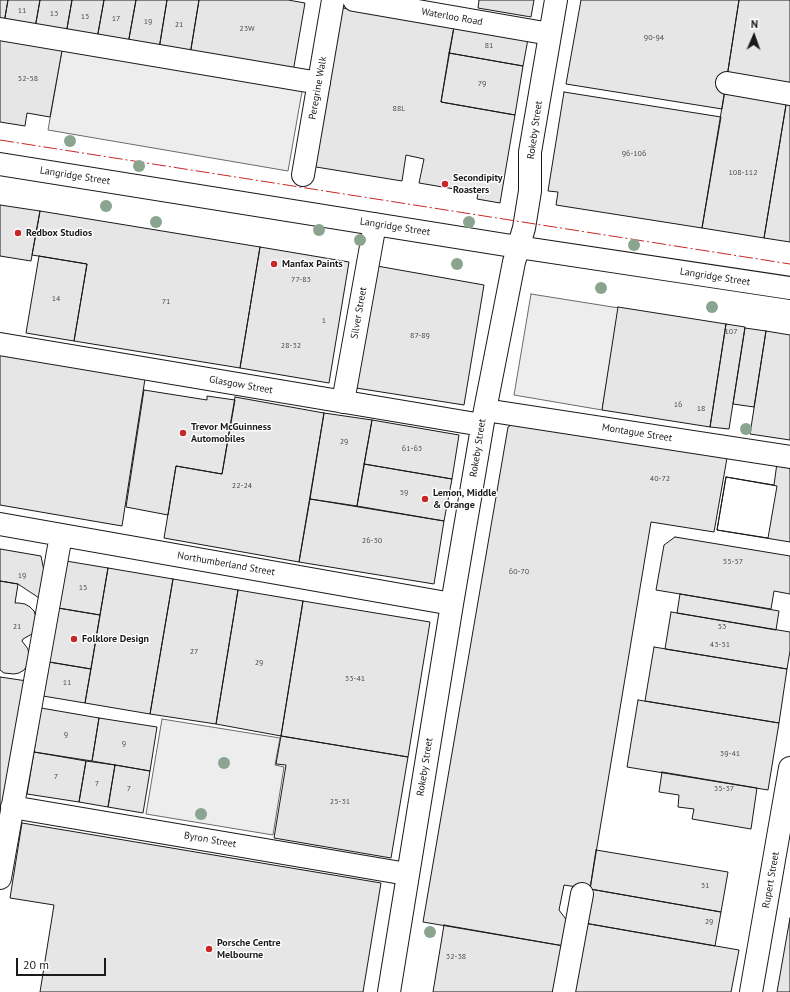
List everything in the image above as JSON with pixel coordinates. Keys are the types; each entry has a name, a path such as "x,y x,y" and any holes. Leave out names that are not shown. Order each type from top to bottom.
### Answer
{"street":[{"name":"Peregrine Walk","path":"303,175 333,0"},
{"name":"Waterloo Road","path":"354,0 550,34"},
{"name":"Rokeby Street","path":"389,992 483,417 509,285 524,228 530,191 530,152 556,0"},
{"path":"0,29 319,83"},
{"path":"727,83 790,94"},
{"name":"Langridge Street","path":"0,164 518,247 790,288"},
{"name":"Silver Street","path":"343,402 375,224"},
{"name":"Glasgow Street","path":"0,344 343,402 483,417"},
{"name":"Montague Street","path":"483,417 790,457"},
{"name":"Northumberland Street","path":"0,524 452,604"},
{"path":"0,878 60,535"},
{"name":"Rupert Street","path":"751,992 790,768"},
{"name":"Byron Street","path":"12,807 408,874"},
{"path":"564,992 582,894"}],"shaded area":[{"path":"63,45 303,86 288,171 48,130"},
{"path":"531,294 619,308 602,410 514,395"},
{"path":"162,719 280,738 275,765 284,767 273,835 146,814"}],"building":[{"path":"0,0 8,0 4,23 0,22"},
{"path":"8,0 40,0 35,28 4,23"},
{"path":"40,0 72,0 66,34 35,28"},
{"path":"72,0 104,0 97,39 66,34"},
{"path":"104,0 136,0 128,44 97,39"},
{"path":"136,0 167,0 159,49 128,44"},
{"path":"167,0 199,0 190,55 159,49"},
{"path":"199,0 288,0 305,3 293,72 190,55"},
{"path":"479,0 534,0 531,17 478,8"},
{"path":"581,0 739,0 722,109 566,84"},
{"path":"739,0 790,0 790,87 727,77"},
{"path":"337,7 454,27 441,102 515,115 500,203 477,199 478,193 419,183 424,159 406,155 402,181 310,166"},
{"path":"454,27 528,39 523,66 449,53"},
{"path":"0,34 63,45 50,117 27,113 25,126 0,122"},
{"path":"449,53 523,66 515,115 441,102"},
{"path":"725,89 787,99 764,238 702,228"},
{"path":"564,92 721,117 702,228 556,205 558,192 548,191"},
{"path":"787,99 790,100 790,242 764,238"},
{"name":"Redbox Studios","path":"0,205 40,211 31,261 0,256"},
{"path":"40,211 260,247 240,368 74,341 87,264 32,255"},
{"path":"260,247 349,262 329,383 240,368"},
{"path":"39,256 87,264 74,341 26,333"},
{"path":"377,266 484,285 464,405 356,388"},
{"path":"618,307 726,324 710,427 602,410"},
{"path":"726,324 745,327 729,429 710,427"},
{"path":"745,328 766,331 754,407 733,404"},
{"path":"766,331 790,335 790,440 750,434"},
{"path":"0,355 145,379 122,526 0,505"},
{"name":"Trevor McGuinness Automobiles","path":"144,390 207,400 207,396 235,400 222,474 176,466 168,515 126,507"},
{"path":"235,397 324,413 299,562 164,538 176,466 222,474"},
{"path":"324,413 372,420 357,506 310,499"},
{"path":"372,420 459,435 452,479 364,464"},
{"path":"515,423 727,458 714,532 651,522 590,889 564,885 559,910 568,922 564,946 423,922 508,427"},
{"path":"777,463 790,465 790,542 717,530 726,477 774,485"},
{"path":"364,464 452,479 444,521 357,506"},
{"path":"726,477 777,486 768,538 717,530"},
{"path":"310,499 444,521 434,584 299,562"},
{"path":"675,537 790,556 790,594 774,591 771,609 656,590 664,545"},
{"path":"0,549 41,556 44,571 39,598 18,584 0,581"},
{"path":"66,561 108,568 100,615 58,608"},
{"path":"108,568 173,579 150,714 85,703"},
{"path":"173,579 238,590 216,724 150,714"},
{"path":"0,581 18,584 15,603 25,604 30,607 34,611 36,617 32,634 22,641 28,649 29,655 27,666 24,670 14,674 4,673 0,670"},
{"path":"238,590 303,601 281,736 216,724"},
{"path":"680,594 779,611 776,630 677,613"},
{"path":"303,601 430,622 408,757 281,736"},
{"name":"Folklore Design","path":"58,608 100,615 91,669 49,662"},
{"path":"671,612 790,632 790,651 787,669 665,649"},
{"path":"654,647 787,669 779,723 645,701"},
{"path":"49,662 91,669 85,703 43,696"},
{"path":"0,677 27,681 6,806 0,805"},
{"path":"638,700 779,723 768,790 627,767"},
{"path":"41,708 99,718 92,761 34,752"},
{"path":"99,718 157,727 150,771 92,761"},
{"path":"281,736 408,757 391,858 274,838 286,765 276,764"},
{"path":"34,752 86,761 79,802 27,794"},
{"path":"86,761 115,765 108,807 79,802"},
{"path":"115,765 150,771 143,813 108,807"},
{"path":"662,772 757,788 751,829 692,819 694,809 678,807 679,795 659,792"},
{"name":"Porsche Centre Melbourne","path":"22,823 381,883 363,992 40,992 54,905 10,898"},
{"path":"596,850 728,872 721,912 590,889"},
{"path":"590,889 721,912 715,946 584,923"},
{"path":"790,918 790,992 777,992"},
{"path":"584,923 739,950 731,992 571,992"},
{"path":"444,925 564,946 556,992 433,992"}],"power":[{"path":"0,140 790,264"}],"place":[{"name":"Secondipity Roasters","path":"445,184"},
{"name":"Redbox Studios","path":"18,233"},
{"name":"Manfax Paints","path":"274,264"},
{"name":"Trevor McGuinness Automobiles","path":"183,433"},
{"name":"Lemon, Middle & Orange","path":"425,499"},
{"name":"Folklore Design","path":"74,639"},
{"name":"Porsche Centre Melbourne","path":"209,949"}]}
